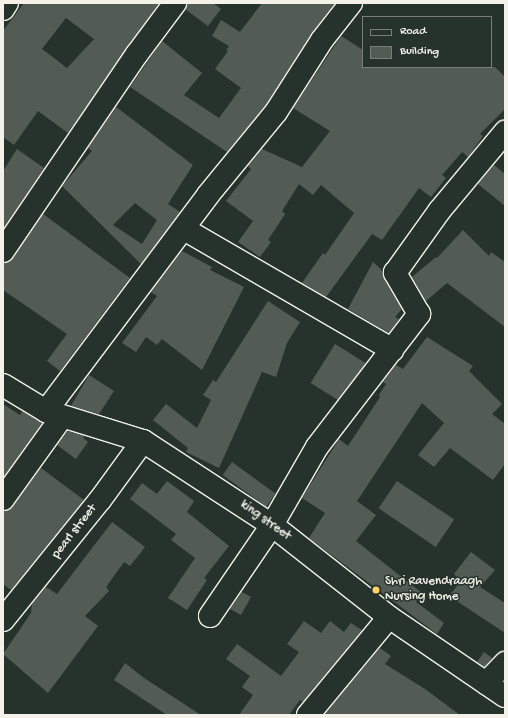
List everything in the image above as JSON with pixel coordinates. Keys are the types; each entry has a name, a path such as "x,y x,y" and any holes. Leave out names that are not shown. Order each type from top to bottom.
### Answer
{"street":[{"path":"3,8 7,3"},
{"path":"3,251 137,54 175,3"},
{"path":"3,499 54,414 184,229 276,112 322,40 351,3"},
{"path":"210,616 272,525 317,447 393,350 419,314 395,273 440,210 505,132"},
{"path":"184,229 393,350"},
{"name":"king street","path":"3,385 54,414 143,441 272,525 389,617 505,696"},
{"name":"pearl street","path":"3,620 100,500 143,441"},
{"path":"308,715 389,617"},
{"path":"486,682 505,664"}],"building":[{"path":"24,3 159,3 68,133 38,111 14,145 3,137 3,31","holes":["66,18 94,39 67,68 42,49"]},
{"path":"187,3 213,3 221,9 208,26 185,9"},
{"path":"262,3 335,3 312,33 266,105 227,152 130,87 162,41 202,73 184,95 219,118 241,88 215,69 228,51 226,50 229,46 212,36 221,20 240,32"},
{"path":"341,36 362,49 362,68 495,67 505,77 505,109 480,134 483,136 468,157 462,152 442,175 446,178 431,197 419,188 382,240 372,234 326,297 302,283 323,253 325,255 354,213 321,185 313,195 299,184 282,211 285,214 268,240 271,242 260,257 238,242 253,221 226,201 251,169 248,166 262,149 302,167 330,131 293,108"},
{"path":"116,107 193,165 168,204 180,212 141,264 62,186 92,151 88,148","holes":["135,203 157,220 142,244 113,225"]},
{"path":"17,149 44,168 3,229 3,171"},
{"path":"494,165 505,174 505,206 478,184"},
{"path":"43,214 130,278 60,371 47,361 67,334 3,290 3,263 13,258"},
{"path":"463,230 489,256 491,252 505,262 505,327 447,283 426,301 412,277 436,257 437,258"},
{"path":"182,251 212,267 210,270 244,287 202,370 162,339 157,345 146,337 136,352 122,343 157,296 151,292"},
{"path":"373,262 383,271 384,279 402,309 395,317 399,319 389,333 348,309"},
{"path":"268,301 300,322 287,343 276,377 262,372 219,468 186,452 188,448 153,420 166,404 197,428 211,400 203,395 213,380 216,382"},
{"path":"427,337 473,366 469,371 502,404 492,414 505,424 505,464 493,480 450,448 434,467 418,455 444,423 422,403 357,501 376,515 356,541 422,593 416,602 444,623 437,634 309,538 325,513 302,498 339,439 348,446 380,397 379,395 386,384 383,382 396,365 403,369"},
{"path":"335,344 366,363 341,402 311,383"},
{"path":"89,375 114,391 99,414 71,406"},
{"path":"3,404 20,415 22,411 42,423 3,478"},
{"path":"68,431 85,436 83,438 88,442 76,459 57,445"},
{"path":"232,462 276,494 266,507 223,475"},
{"path":"41,468 84,500 11,590 3,584 3,511 13,506"},
{"path":"167,481 194,501 187,512 229,546 204,578 207,580 187,610 168,598 195,558 171,540 176,534 130,499 142,483 157,494"},
{"path":"397,481 454,520 436,547 379,508"},
{"path":"112,522 145,547 130,566 124,562 106,587 109,591 85,616 98,626 48,693 3,654 31,613 32,604 46,587 57,594"},
{"path":"471,552 495,570 480,587 505,603 505,633 449,596 461,581 454,574"},
{"path":"242,592 251,597 241,615 230,609"},
{"path":"304,621 321,633 330,621 344,632 351,623 362,630 303,702 300,700 289,715 239,715 253,695 242,687 250,676 226,659 237,644 281,676 299,652 287,644"},
{"path":"380,648 391,656 385,664 425,689 460,715 324,715"},
{"path":"484,652 492,658 484,667 477,662"},
{"path":"125,663 144,678 201,715 167,715 114,680"}],"place":[{"name":"Shri Ravendraagh Nursing Home","path":"376,590"}]}
